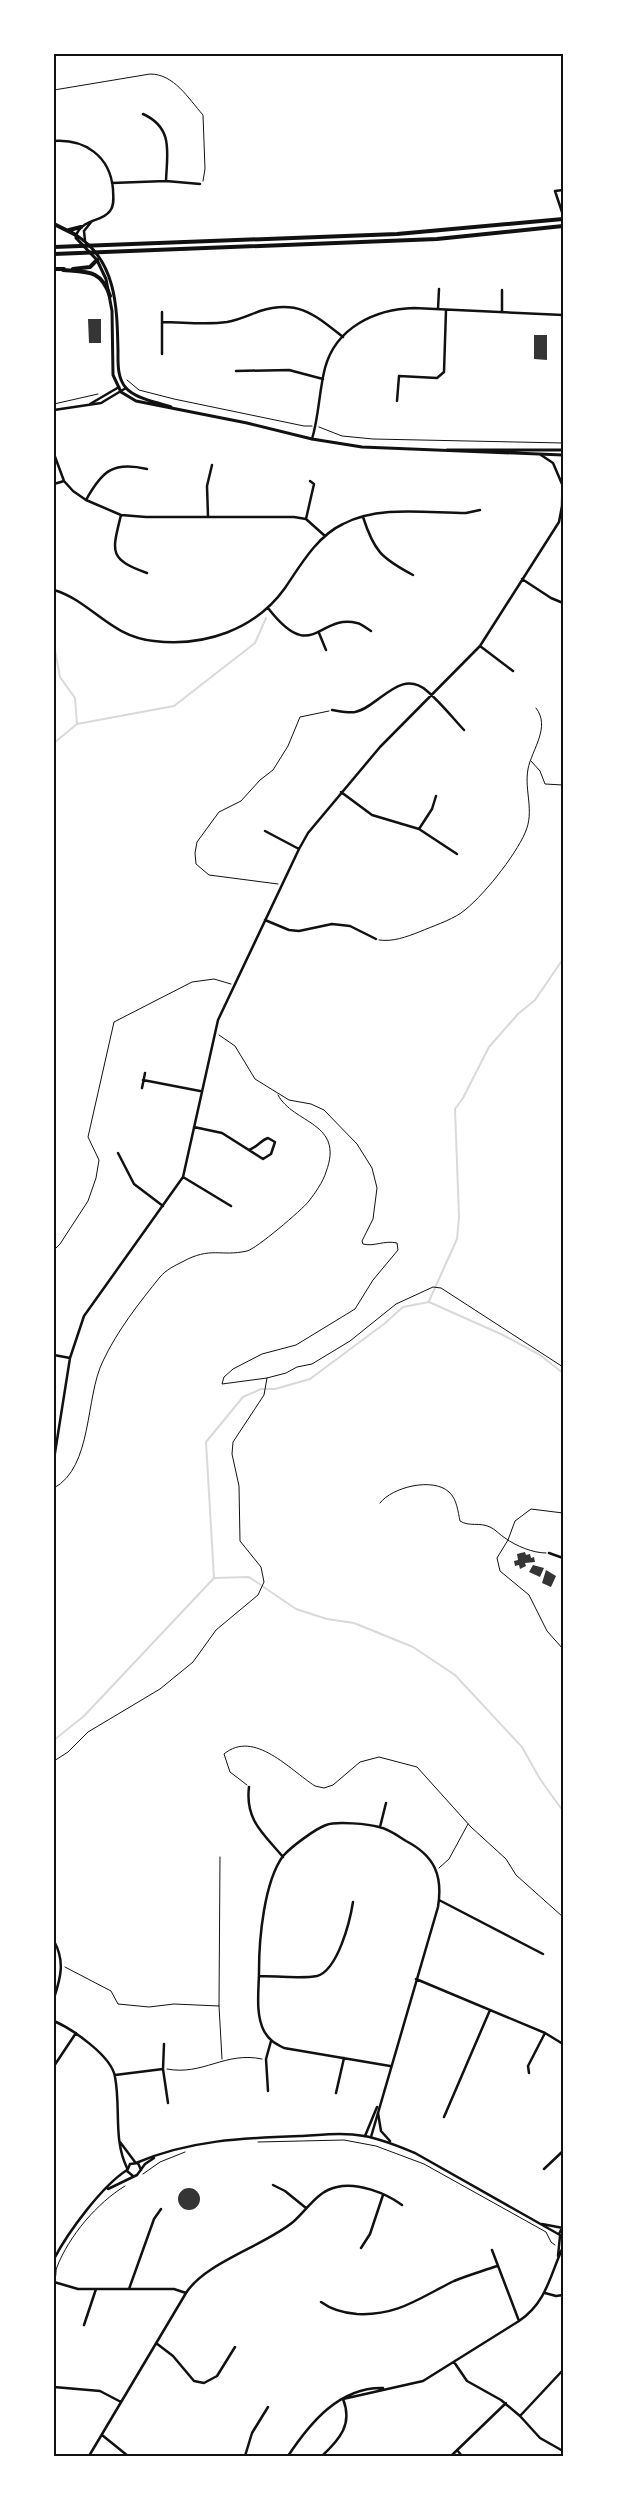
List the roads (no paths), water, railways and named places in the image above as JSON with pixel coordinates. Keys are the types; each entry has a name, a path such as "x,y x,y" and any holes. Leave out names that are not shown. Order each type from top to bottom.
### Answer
{"main road":[{"path":"54,247 397,234 563,219"},
{"path":"54,224 72,230 81,227"},
{"path":"54,254 409,240 563,226"},
{"path":"65,228 85,241 96,253 110,296 113,329 112,366 118,388 121,392 140,403 247,423 312,439 362,447 563,455"},
{"path":"79,237 98,261 116,297 118,366 123,383 126,388 138,396 181,410"},
{"path":"63,270 88,268 98,261"},
{"path":"54,269 98,276 104,282 110,296"},
{"path":"414,450 563,450"}],"street":[{"path":"143,114 160,126 165,135 166,182"},
{"path":"54,141 73,142 93,150 106,165 112,183 112,209 106,215 81,227 79,237"},
{"path":"112,183 166,182 200,184"},
{"path":"563,190 555,191 563,215"},
{"path":"79,237 87,225 96,219"},
{"path":"438,309 439,289"},
{"path":"502,290 502,312"},
{"path":"162,322 226,322 272,308 288,307 302,309 315,316 343,337"},
{"path":"312,439 316,426 326,365 343,337 366,318 396,308 563,315"},
{"path":"397,401 399,376 437,378 444,372 446,310"},
{"path":"162,312 162,354"},
{"path":"236,371 289,370 323,379"},
{"path":"90,404 118,388 123,383"},
{"path":"54,410 101,404 126,388"},
{"path":"54,454 64,481 73,491 86,500 121,515 146,517 283,516 306,520 325,536"},
{"path":"540,455 553,463 563,487"},
{"path":"54,1459 70,1358 84,1316 183,1176 214,1032 234,985 299,849 308,833 380,747 480,646 559,522 563,487 563,462"},
{"path":"208,516 208,486 212,465"},
{"path":"86,500 104,473 117,466 133,466 147,469"},
{"path":"54,484 64,481"},
{"path":"306,520 314,484 310,481"},
{"path":"54,590 81,604 121,633 152,641 181,643 216,637 250,622 268,608 325,536 342,524 384,513 466,513 480,510"},
{"path":"121,515 115,549 118,558 125,565 147,573"},
{"path":"363,517 370,540 378,553 388,562 413,575"},
{"path":"522,579 551,598 563,603"},
{"path":"268,608 285,628 295,634 306,636 344,622 358,623 371,631"},
{"path":"318,633 326,650"},
{"path":"480,646 513,671"},
{"path":"332,710 355,712 366,708 398,686 413,685 427,691 464,730"},
{"path":"341,792 372,815 419,829 457,854"},
{"path":"419,829 432,809 436,796"},
{"path":"265,831 299,849"},
{"path":"265,920 290,930 299,931 332,924 350,926 376,939"},
{"path":"142,1088 145,1073"},
{"path":"144,1080 200,1091"},
{"path":"194,1127 222,1133 249,1150 266,1158 271,1154 275,1142 268,1138 264,1139 258,1146 249,1150"},
{"path":"118,1153 134,1184 163,1206"},
{"path":"183,1176 231,1206"},
{"path":"54,1355 70,1358"},
{"path":"549,1553 563,1558"},
{"path":"249,1787 247,1802 251,1818 283,1857"},
{"path":"380,1827 386,1803"},
{"path":"390,2066 284,2048 271,2041 263,2029 259,2013 259,1976 264,1915 273,1879 283,1857 296,1844 327,1824 363,1824 380,1827 412,1844 437,1870 441,1886 439,1900 416,1979 390,2066 378,2106 381,2131 393,2144"},
{"path":"439,1900 543,1954"},
{"path":"259,1976 317,1976 329,1969 351,1917 353,1902"},
{"path":"54,1941 62,1966 61,1979 54,1998"},
{"path":"416,1979 545,2033 563,2044"},
{"path":"444,2117 490,2010"},
{"path":"54,2021 76,2033 98,2052 115,2075 117,2130 127,2169 134,2176"},
{"path":"54,2066 76,2033"},
{"path":"529,2073 528,2066 545,2033"},
{"path":"268,2091 266,2059 271,2041"},
{"path":"164,2044 163,2069 168,2103"},
{"path":"336,2093 344,2057"},
{"path":"115,2075 163,2069"},
{"path":"365,2136 378,2106"},
{"path":"371,2138 378,2112"},
{"path":"54,2259 81,2218 130,2164 186,2146 220,2139 332,2134 365,2136 393,2144 430,2161 563,2239"},
{"path":"120,2141 140,2166 141,2171"},
{"path":"544,2169 563,2151"},
{"path":"106,2190 134,2176 155,2157"},
{"path":"273,2185 306,2208"},
{"path":"89,2456 186,2293 201,2277 287,2226 321,2194 341,2186 360,2187 394,2199 402,2205"},
{"path":"361,2248 370,2234 383,2196"},
{"path":"129,2288 154,2219 161,2209"},
{"path":"538,2223 563,2228 557,2260"},
{"path":"288,2456 310,2424 343,2398 360,2389 386,2388 423,2381 532,2312 545,2293 563,2247"},
{"path":"492,2250 520,2321"},
{"path":"321,2302 340,2312 370,2314 391,2311 415,2302 455,2281 497,2266"},
{"path":"54,2281 69,2288 174,2289 186,2293"},
{"path":"84,2325 96,2289"},
{"path":"545,2293 556,2296 563,2295"},
{"path":"156,2343 173,2356 194,2381 204,2383 217,2376 235,2347"},
{"path":"454,2362 467,2381 506,2403 540,2438 563,2451"},
{"path":"520,2416 563,2370"},
{"path":"54,2387 100,2391 121,2402"},
{"path":"322,2456 338,2440 346,2423 348,2414 343,2398"},
{"path":"451,2456 506,2403"},
{"path":"245,2456 252,2433 268,2408"},
{"path":"102,2435 128,2456"},
{"path":"457,2450 462,2456"}],"waterway":[{"path":"54,743 77,724 174,706 255,643 266,618"},
{"path":"54,645 60,677 75,698 77,724"},
{"path":"429,1301 457,1239 459,1217 455,1109 463,1098 489,1047 518,1014 535,1000 563,959"},
{"path":"54,1740 84,1716 214,1578 206,1442 243,1397 261,1389 275,1389 310,1379 384,1324 403,1307 429,1302 503,1335 540,1355 563,1373"},
{"path":"214,1578 249,1577 296,1609 327,1619 354,1623 413,1647 455,1675 522,1747 540,1779 563,1811"}]}
